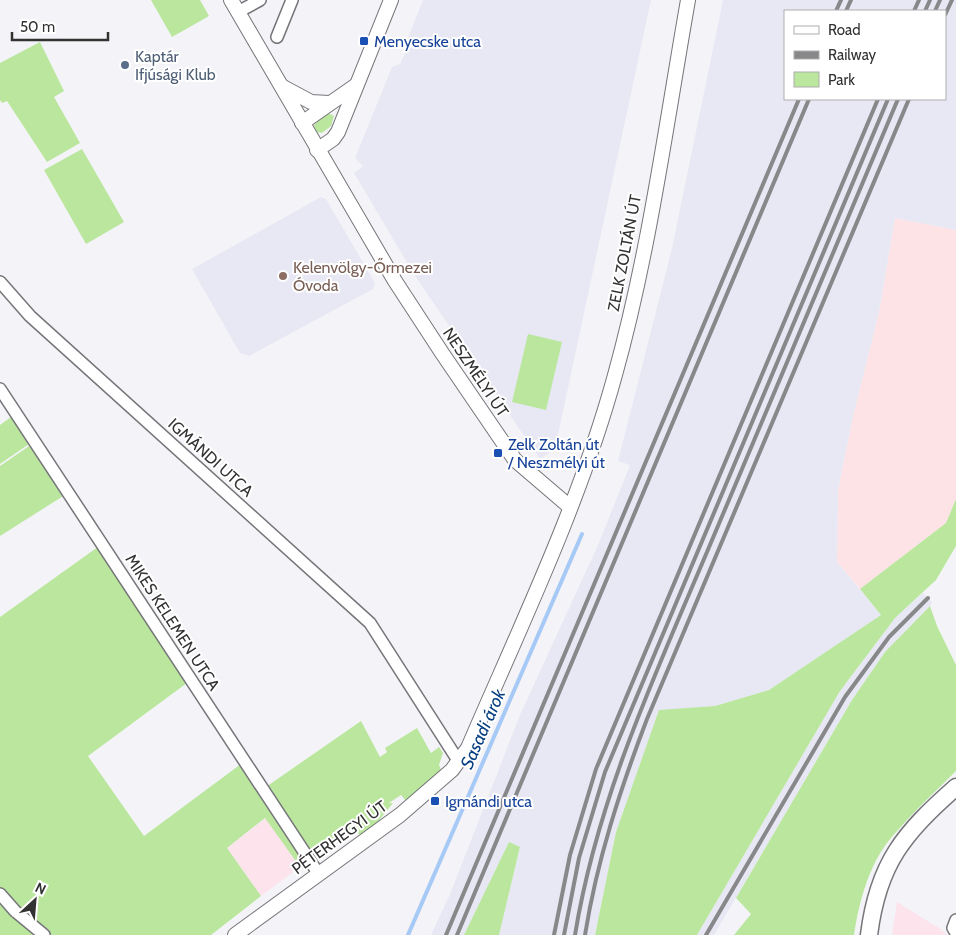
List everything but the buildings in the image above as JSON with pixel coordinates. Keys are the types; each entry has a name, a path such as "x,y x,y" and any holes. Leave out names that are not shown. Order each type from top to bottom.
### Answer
{"main road":[{"path":"869,935 877,892 892,857 919,820 956,787"}],"street":[{"path":"235,6 260,0"},
{"path":"277,37 292,0"},
{"path":"317,150 333,139 338,132 391,0"},
{"name":"ZELK ZOLTÁN ÚT","path":"570,507 593,445 615,376 632,306 688,0"},
{"name":"NESZMÉLYI ÚT","path":"235,6 317,150 395,281 515,460 570,507"},
{"path":"280,85 311,102 329,103"},
{"path":"302,124 329,103 356,86"},
{"name":"IGMÁNDI UTCA","path":"0,282 30,316 370,623 459,762"},
{"name":"MIKES KELEMEN UTCA","path":"0,389 318,873"},
{"path":"459,762 468,748 570,507"},
{"name":"PÉTERHEGYI ÚT","path":"236,935 318,873 400,815 459,762"},
{"path":"0,894 15,911 44,935"}],"shaded area":[{"path":"423,0 651,0 555,449 540,459 415,276 354,173 363,166 355,158 392,67 400,64 409,45 407,40"},
{"path":"723,0 956,0 956,230 895,218 879,312 853,416 838,490 837,562 881,615 769,690 715,706 659,711 616,832 595,935 499,935 520,848 509,843 464,935 431,935 450,894 520,715 598,545 630,465 618,461 672,248"},
{"name":"Kelenvölgy-Őrmezei Óvoda","path":"321,197 326,199 375,283 373,289 249,356 240,353 192,269"},
{"path":"895,218 956,230 956,499 946,523 860,589 837,562 838,490 853,416 879,312"},
{"path":"923,593 932,602 930,606 885,652 852,700 714,935 697,935 840,691 895,618"},
{"path":"266,818 300,867 261,896 227,848"},
{"path":"897,902 939,928 947,935 892,935"}],"green space":[{"path":"151,0 200,0 209,16 172,37"},
{"path":"40,42 64,91 54,97 80,143 47,162 7,101 2,103 0,100 0,63"},
{"path":"328,113 334,116 331,126 322,133 317,132 314,126 316,121"},
{"path":"82,149 124,222 86,244 44,170"},
{"path":"528,334 562,342 546,410 512,402"},
{"path":"11,417 29,444 0,464 0,425"},
{"path":"35,442 68,493 0,536 0,466"},
{"path":"956,499 956,546 936,580 895,618 840,691 697,935 595,935 616,832 659,710 715,706 769,690 881,615 860,589 946,523"},
{"path":"102,544 191,680 88,756 144,836 245,761 263,789 361,721 380,757 387,752 385,748 417,728 431,753 439,747 443,753 439,765 442,772 406,801 401,795 389,803 393,803 376,824 360,835 353,828 313,855 300,867 265,818 227,848 261,896 211,935 0,935 0,617"},
{"path":"930,606 937,626 956,665 956,771 906,821 883,848 866,884 854,935 734,935 751,914 736,898 852,700 885,652"},
{"path":"509,842 520,847 499,935 464,935"}],"waterway":[{"name":"Sasadi árok","path":"408,935 582,534"}],"railway":[{"path":"836,10 841,0"},
{"path":"846,10 851,0"},
{"path":"914,10 919,0"},
{"path":"925,10 930,0"},
{"path":"935,10 940,0"},
{"path":"946,13 952,0"},
{"path":"446,935 799,100"},
{"path":"457,935 809,100"},
{"path":"554,935 570,855 596,769 878,100"},
{"path":"564,935 579,858 605,772 888,100"},
{"path":"575,935 597,836 629,740 898,100"},
{"path":"585,935 596,880 610,826 647,719 909,100"},
{"path":"706,935 845,697 889,637 928,598"}],"place":[{"name":"Menyecske utca","path":"364,41"},
{"name":"Kaptár Ifjúsági Klub","path":"125,65"},
{"name":"Kelenvölgy-Őrmezei Óvoda","path":"283,276"},
{"name":"Zelk Zoltán út / Neszmélyi út","path":"498,453"},
{"name":"Igmándi utca","path":"435,801"}]}
